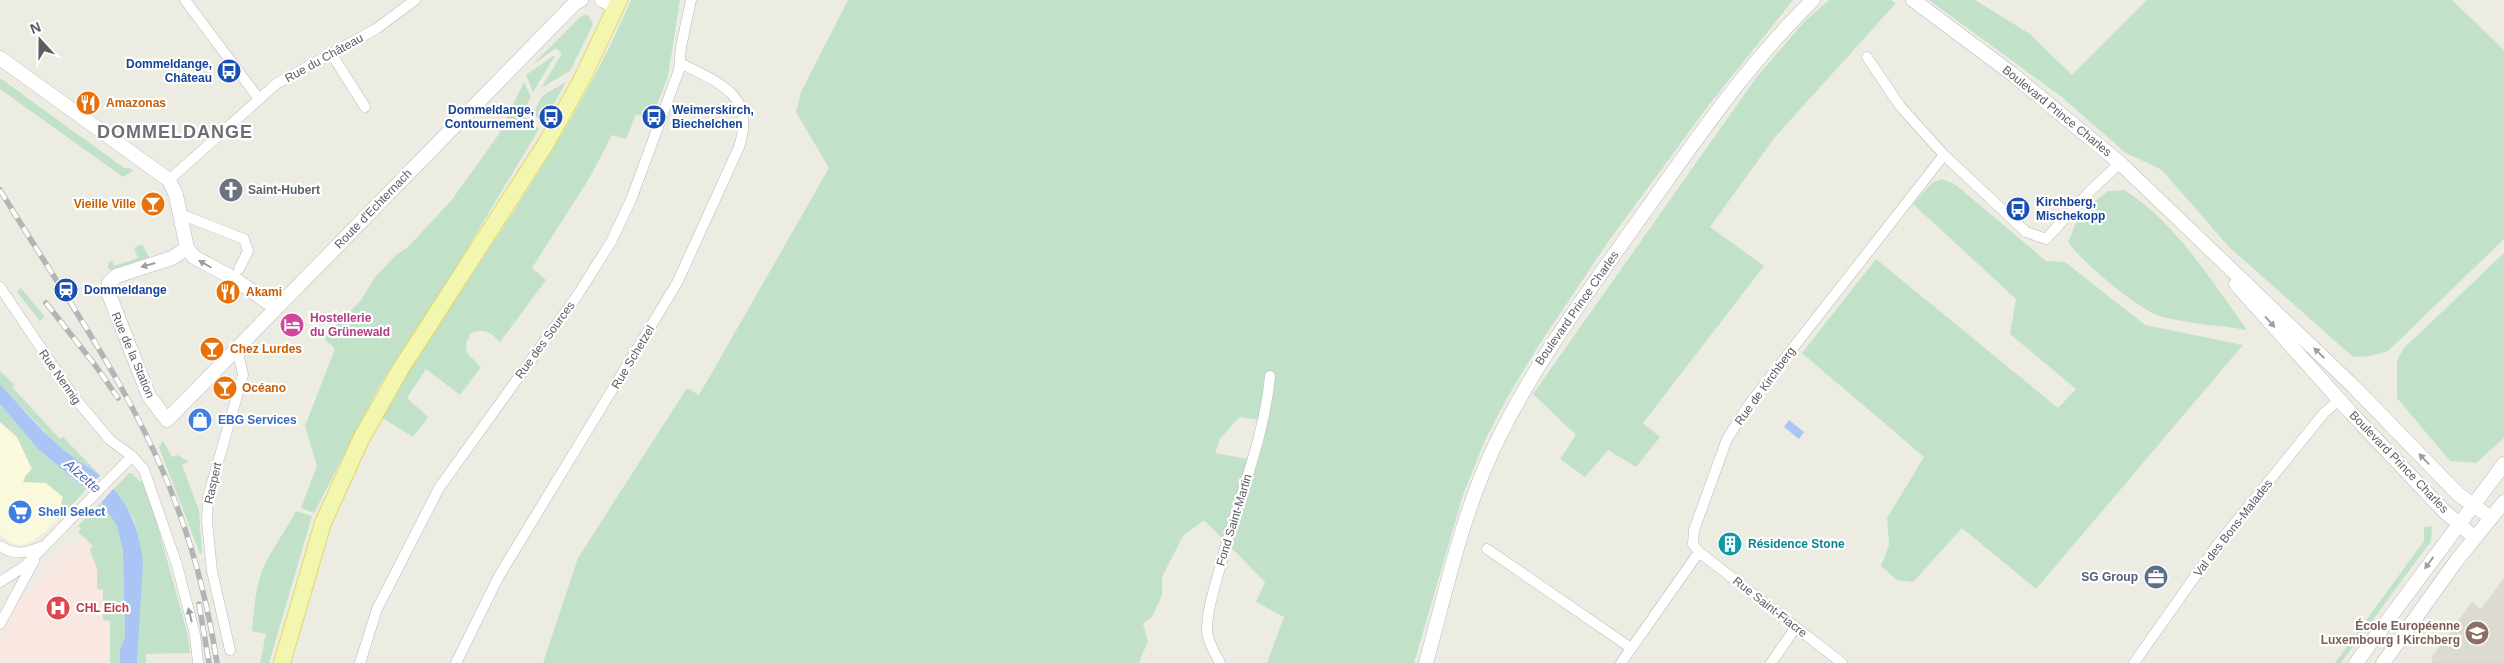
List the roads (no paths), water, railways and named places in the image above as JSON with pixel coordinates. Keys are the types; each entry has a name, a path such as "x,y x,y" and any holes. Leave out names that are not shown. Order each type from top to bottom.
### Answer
{"main road":[{"name":"Route d'Echternach","path":"167,420 574,4 581,0"},
{"name":"Boulevard Prince Charles","path":"1426,663 1470,508 1490,456 1516,402 1551,343 1728,95 1786,26 1813,0"},
{"name":"Boulevard Prince Charles","path":"1913,0 2012,73 2120,163 2354,387 2458,494 2491,518"},
{"path":"282,663 323,523 360,439 400,370 544,145 582,79 612,2"},
{"path":"0,58 169,180 176,196 186,248 204,264 233,278 276,308"},
{"name":"Boulevard Prince Charles","path":"2192,232 2230,278 2340,399 2458,524 2475,538"},
{"name":"Rue de la Station","path":"167,420 149,396 108,292 109,283 116,276 172,258 186,248"},
{"name":"Boulevard Prince Charles","path":"2340,399 2354,387"},
{"path":"2356,663 2504,464"},
{"path":"2383,663 2475,538 2504,502"}],"street":[{"path":"185,0 259,99"},
{"name":"Rue du Château","path":"169,180 276,84 376,28 415,0"},
{"name":"Rue des Sources","path":"360,663 377,609 439,488 577,296 611,242 631,200 680,63 681,47 691,0"},
{"path":"331,52 365,107"},
{"path":"1867,57 1900,106 1944,155 2026,232 2046,239 2090,191 2120,163"},
{"name":"Rue Schetzel","path":"456,663 499,576 676,283 739,147 744,132 744,116 738,102 727,90 680,63"},
{"name":"Rue de Kirchberg","path":"1699,552 1693,544 1694,530 1727,439 1750,403 1944,155"},
{"path":"180,214 244,240 248,251 239,269"},
{"name":"Rue Nennig","path":"0,287 74,397 110,440 132,456"},
{"name":"Raspert","path":"230,650 212,571 207,521 208,497 244,375 237,348"},
{"name":"Fond Saint-Martin","path":"1220,663 1210,644 1207,633 1209,609 1232,524 1264,419 1270,376"},
{"name":"Val des Bons-Malades","path":"2134,663 2238,518 2324,414 2340,399"},
{"path":"0,582 25,566 132,456 144,470 161,514 192,626 198,663"},
{"path":"0,546 8,551 24,554 44,547"},
{"path":"0,624 24,578 44,547"},
{"path":"1487,549 1631,648"},
{"path":"1621,663 1699,552"},
{"name":"Rue Saint-Fiacre","path":"1699,552 1842,663"},
{"path":"1771,663 1796,627"}],"water":[{"name":"Alzette","path":"0,384 50,438 108,483 130,514 139,537 143,563 137,663 120,663 120,649 125,637 123,551 117,526 101,502 38,449 0,404"},
{"path":"1789,420 1804,432 1799,439 1784,427"}],"railway":[{"path":"0,190 98,347 143,428 162,469 179,512 197,568 217,663"},
{"path":"46,303 95,365 118,398"},
{"path":"199,604 209,663"}],"place":[{"name":"Dommeldange, Château","path":"229,71"},
{"name":"Amazonas","path":"88,103"},
{"name":"Dommeldange, Contournement","path":"551,117"},
{"name":"Weimerskirch, Biechelchen","path":"654,117"},
{"name":"Saint-Hubert","path":"231,190"},
{"name":"Vieille Ville","path":"153,204"},
{"name":"Kirchberg, Mischekopp","path":"2018,209"},
{"name":"Dommeldange","path":"66,290"},
{"name":"Akami","path":"228,292"},
{"name":"Hostellerie du Grünewald","path":"292,325"},
{"name":"Chez Lurdes","path":"212,349"},
{"name":"Océano","path":"225,388"},
{"name":"EBG Services","path":"200,420"},
{"name":"Shell Select","path":"20,512"},
{"name":"Résidence Stone","path":"1730,544"},
{"name":"SG Group","path":"2156,577"},
{"name":"CHL Eich","path":"58,608"},
{"name":"École Européenne Luxembourg I Kirchberg","path":"2477,633"}],"district":[{"name":"DOMMELDANGE","path":"175,132"}]}
